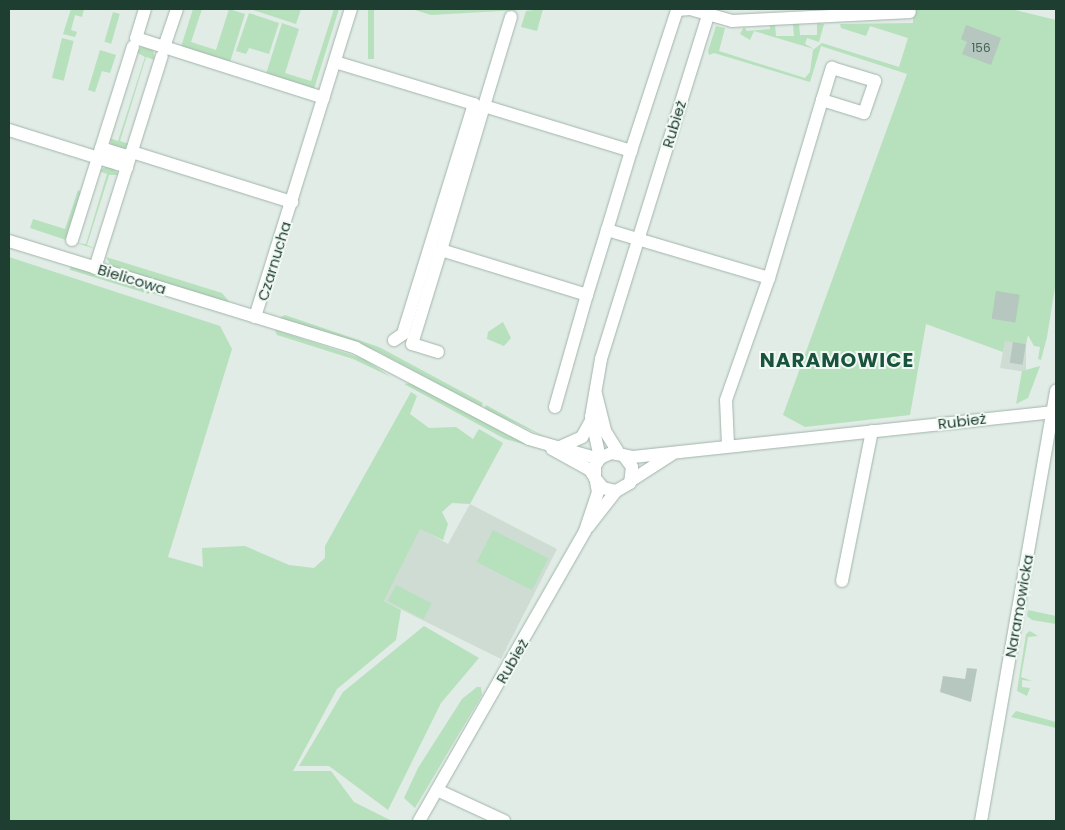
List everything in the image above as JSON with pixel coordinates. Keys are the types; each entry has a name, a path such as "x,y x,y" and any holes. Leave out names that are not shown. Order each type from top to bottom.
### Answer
{"street":[{"path":"145,9 136,38 163,52 324,98"},
{"path":"95,268 177,9"},
{"name":"Czarnucha","path":"351,9 255,317 372,355 554,447 590,470 596,480"},
{"path":"554,408 587,294 676,10 709,11 732,21 910,12"},
{"name":"Rubież","path":"600,458 591,421 595,388 638,239 709,11"},
{"path":"438,352 412,344 511,17"},
{"path":"72,240 83,188 99,153 133,46"},
{"path":"335,62 474,104 403,334 394,340"},
{"path":"728,445 726,400 769,278 822,100"},
{"path":"484,106 631,151"},
{"path":"9,130 292,202"},
{"path":"607,230 769,278"},
{"name":"Bielicowa","path":"9,241 255,317"},
{"path":"441,250 587,294"},
{"name":"Rubież","path":"595,388 605,431 622,454 674,453 728,445 1054,410"},
{"name":"Naramowicka","path":"981,821 1026,541 1054,410 1056,390"},
{"path":"554,447 582,437 591,421"},
{"path":"842,582 872,431"},
{"name":"Czarnucha","path":"554,447 600,458"},
{"name":"Rubież","path":"632,480 674,453"},
{"path":"622,454 632,467 632,480 616,491 607,490 596,480 600,458 622,454"},
{"name":"Rubież","path":"585,531 598,492 596,480"},
{"name":"Rubież","path":"419,821 585,531 616,491"},
{"path":"437,790 504,821"}],"shaded area":[{"path":"1005,340 1026,344 1026,372 1000,368"},
{"path":"470,504 557,549 501,659 384,601 420,528 448,544"}],"green space":[{"path":"71,9 84,9 82,17 75,15 71,30 77,32 75,37 63,34"},
{"path":"193,9 202,9 191,42 216,50 229,9 245,14 230,62 181,47"},
{"path":"250,9 301,9 296,24"},
{"path":"334,9 339,9 314,89 266,74 282,23 299,29 285,73 311,81"},
{"path":"368,9 374,9 374,59 368,59"},
{"path":"412,9 520,9 520,10 431,15"},
{"path":"543,9 537,31 521,27 526,11"},
{"path":"913,9 1011,9 1056,20 1056,281 1047,337 1041,360 1038,359 1040,347 1034,346 1028,335 1026,344 1005,341 1003,352 926,324 910,415 805,427 783,415 907,74 821,46 810,82 714,53 709,55 708,51 716,26 725,28 719,51 805,78 810,72 813,50 822,43 899,67 908,38 870,26 866,36 841,28 840,24 913,23"},
{"path":"113,12 120,14 111,44 104,42"},
{"path":"249,13 279,23 269,54 249,48 246,54 236,51"},
{"path":"817,23 824,24 819,42 807,38 805,44 814,49 754,31 750,40 740,34 744,27 747,31 770,29 770,25 775,25 776,36 794,36 793,24 799,24 800,35 817,35"},
{"path":"62,38 74,41 64,81 52,78"},
{"path":"142,47 153,50 155,60 146,57 120,141 129,144 124,149 112,145 109,138 118,141 145,57 136,52"},
{"path":"100,50 116,55 110,73 102,71 95,92 88,90"},
{"path":"105,167 113,168 119,175 109,175 87,245 96,249 76,243 86,244 107,174 99,171"},
{"path":"78,190 81,192 66,240 30,228 33,219 65,229"},
{"path":"9,257 220,326 232,349 168,557 203,567 202,548 245,546 289,565 314,568 325,558 325,546 411,392 417,396 410,414 429,428 456,427 473,439 479,429 503,443 470,504 452,503 442,512 448,524 443,540 420,529 384,601 401,610 396,640 337,689 293,771 331,771 354,802 392,821 9,821"},
{"path":"106,257 222,293 231,304 111,266"},
{"path":"71,266 151,291 150,294 70,270"},
{"path":"285,315 379,347 483,403 481,407 379,352 279,318"},
{"path":"503,322 511,338 504,346 487,339 488,332"},
{"path":"275,330 364,359 391,377 353,359 277,335"},
{"path":"1040,366 1028,398 1016,404 1022,371"},
{"path":"412,383 507,435 541,449 505,439 404,384"},
{"path":"486,405 534,431 547,438 484,409"},
{"path":"493,530 548,558 532,590 477,562"},
{"path":"396,585 432,603 423,619 388,601"},
{"path":"1028,610 1056,616 1056,624 1032,620 1027,616"},
{"path":"424,626 479,658 441,703 388,810 329,766 299,766 343,692"},
{"path":"1030,631 1038,636 1028,637 1021,677 1032,681 1022,680 1022,687 1030,688 1027,696 1017,691 1026,634"},
{"path":"477,687 481,687 482,695 415,808 404,798 418,768 462,699"},
{"path":"1016,711 1056,722 1056,728 1011,717"}],"building":[{"path":"966,25 1001,38 991,65 962,54 967,42 961,39"},
{"path":"996,291 1020,295 1015,322 992,319"},
{"path":"1013,342 1026,344 1023,365 1010,363"},
{"path":"967,668 977,669 971,702 940,692 943,676 965,679"}],"district":[{"name":"NARAMOWICE","path":"837,360"}]}
